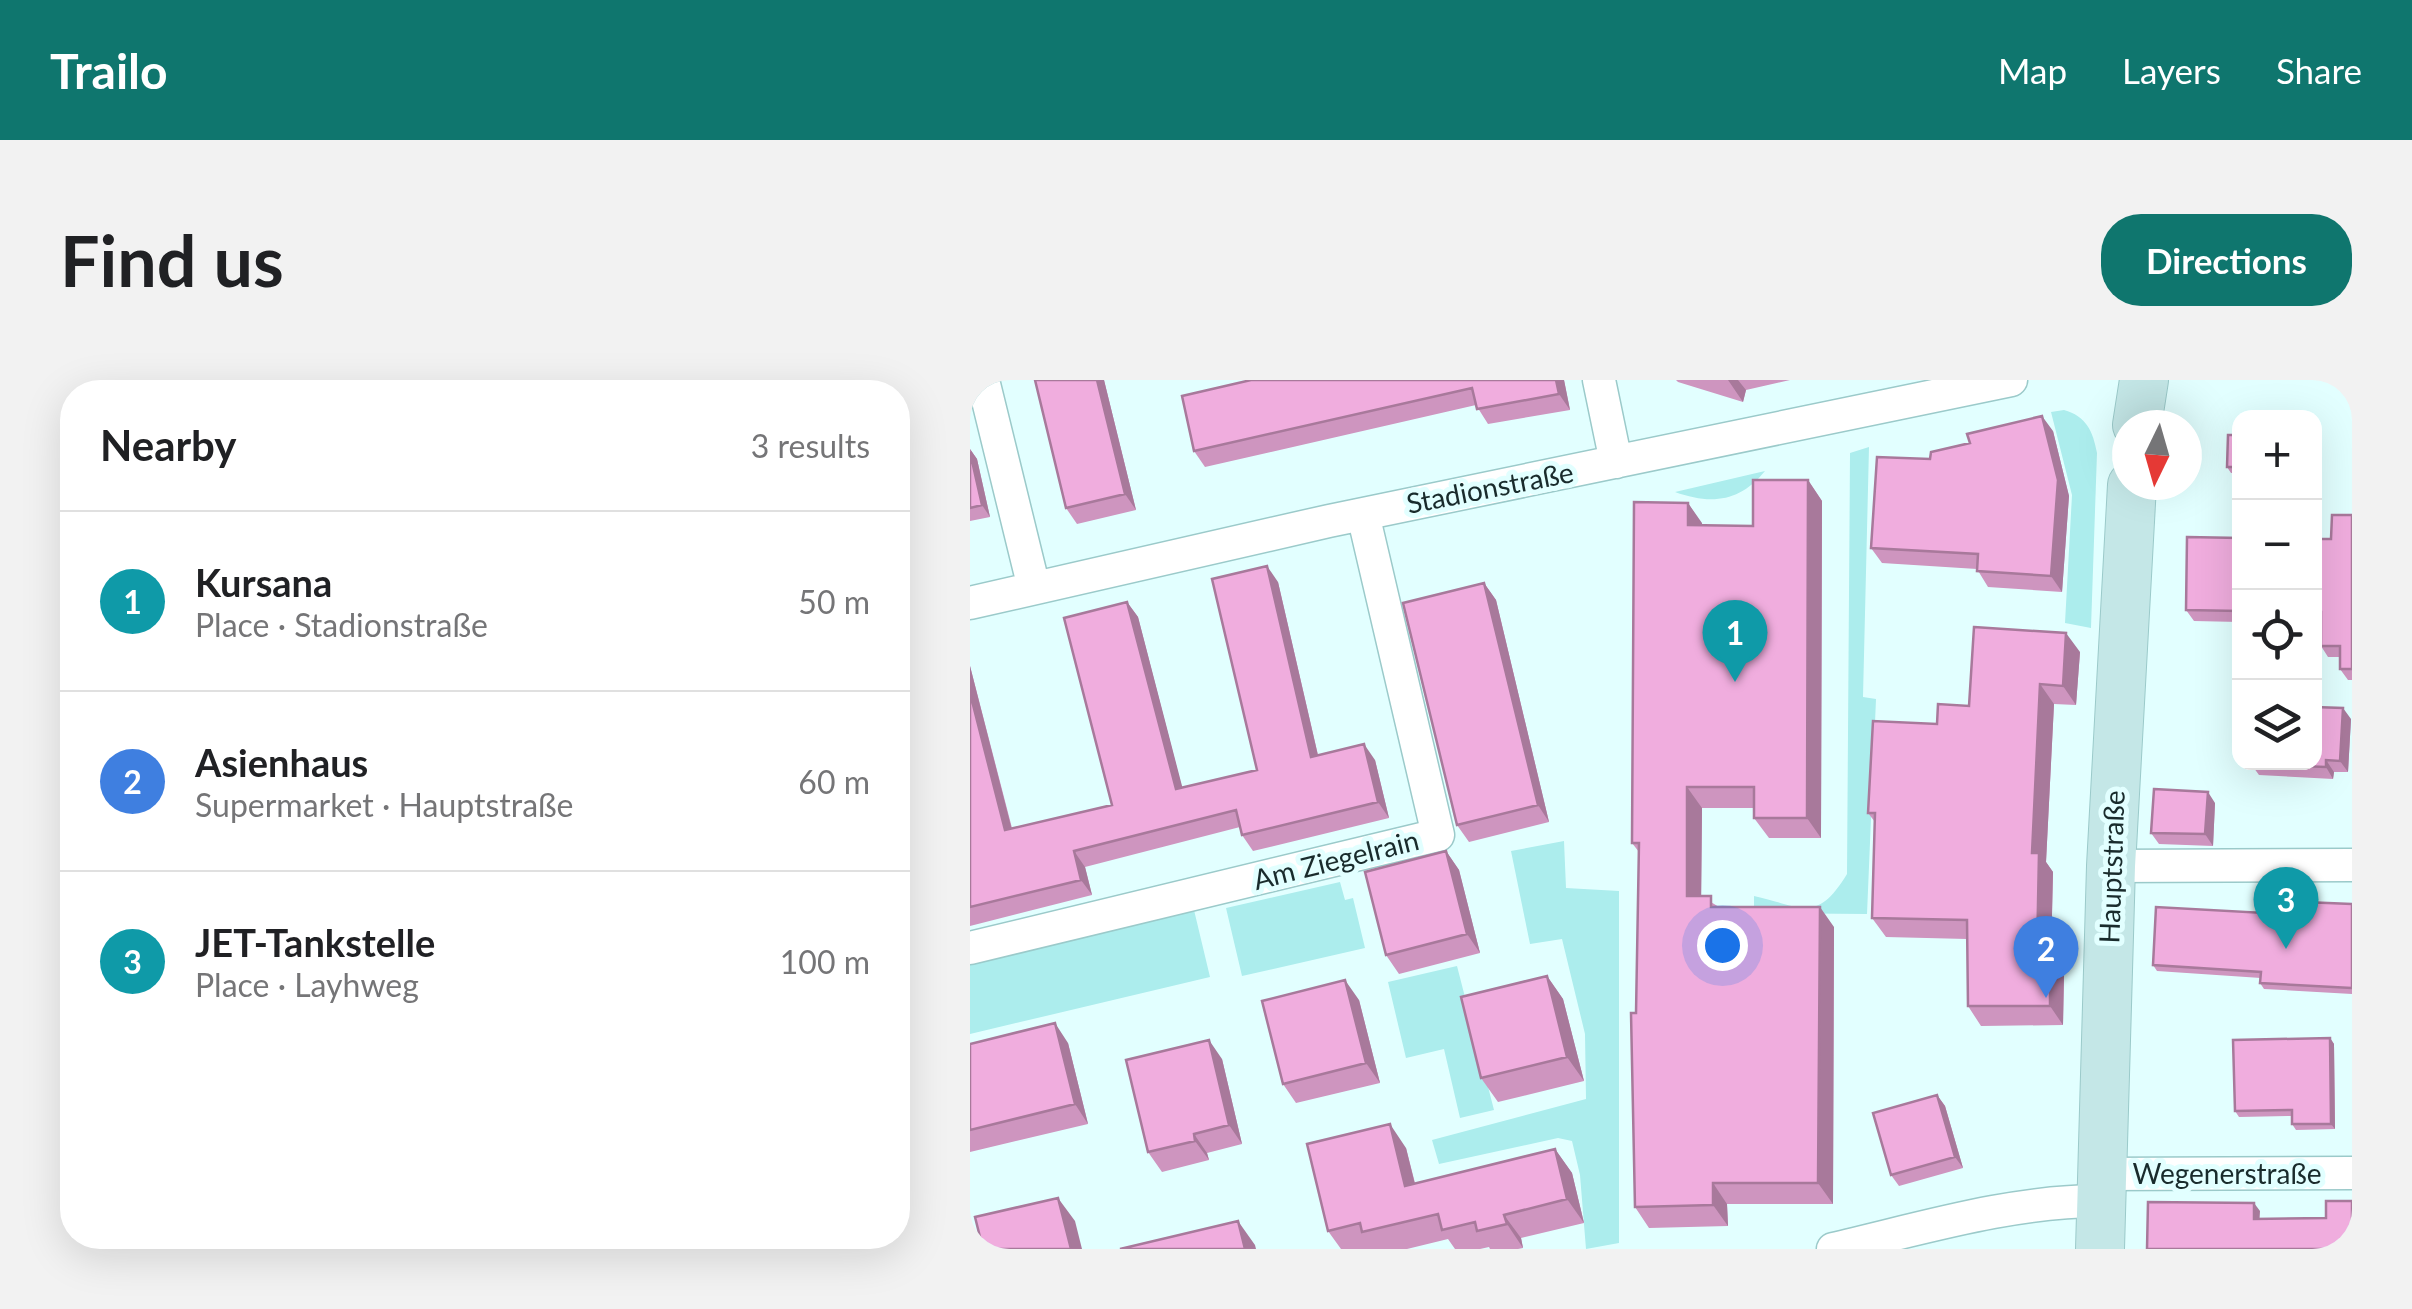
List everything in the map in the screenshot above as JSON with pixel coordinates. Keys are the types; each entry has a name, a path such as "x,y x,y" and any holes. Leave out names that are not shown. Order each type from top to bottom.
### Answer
{"main road":[{"path":"2139,410 2144,380"},
{"name":"Hauptstraße","path":"2100,1249 2111,866 2131,500"}],"street":[{"path":"983,380 1034,588"},
{"path":"1598,380 1616,462"},
{"name":"Stadionstraße","path":"970,603 1364,514 2011,380"},
{"name":"Am Ziegelrain","path":"970,948 1438,835 1364,514"},
{"path":"2111,866 2352,866"},
{"name":"Wegenerstraße","path":"1833,1249 2101,1188 2352,1173"}],"shaded area":[{"path":"2064,410 2078,416 2087,426 2097,453 2091,628 2065,623 2072,495 2051,412"},
{"path":"1869,447 1863,697 1876,699 1867,914 1754,913 1754,896 1796,907 1816,906 1836,890 1847,874 1850,453"},
{"path":"1765,471 1745,489 1724,498 1701,499 1675,492"},
{"path":"1564,841 1566,888 1619,891 1619,1243 1586,1249 1580,1175 1572,1141 1558,1138 1439,1164 1432,1140 1586,1099 1585,1034 1562,939 1530,944 1511,851"},
{"path":"1340,882 1345,900 1353,898 1365,948 1242,976 1226,908"},
{"path":"1194,910 1210,977 970,1034 970,964"},
{"path":"1457,966 1494,1110 1460,1118 1444,1049 1406,1058 1388,982"}],"building":[{"path":"1035,380 1097,380 1125,494 1066,508"},
{"path":"1251,380 1556,380 1559,394 1477,409 1472,388 1194,451 1182,396"},
{"path":"2042,416 2058,480 2051,576 1977,571 1978,554 1871,548 1877,457 1930,459 1931,452 1970,443 1967,434"},
{"path":"2228,435 2232,435 2232,467 2227,467"},
{"path":"970,452 982,505 970,508"},
{"path":"1753,480 1808,480 1807,818 1754,818 1754,787 1687,787 1687,896 1711,896 1711,907 1820,907 1818,1183 1713,1183 1713,1205 1635,1207 1631,1013 1636,1013 1639,843 1632,843 1634,502 1688,503 1688,525 1753,526"},
{"path":"2332,515 2352,515 2352,669 2340,669 2340,646 2322,646 2322,539 2331,539"},
{"path":"2187,537 2232,538 2232,611 2186,610"},
{"path":"1267,566 1311,757 1364,744 1378,802 1242,835 1236,810 1074,851 1081,880 970,907 970,693 1005,830 1112,805 1064,618 1127,602 1176,789 1257,770 1212,579"},
{"path":"1484,583 1538,805 1457,825 1403,603"},
{"path":"1974,627 2066,633 2063,686 2040,684 2032,853 2039,853 2037,955 2050,955 2050,1006 1968,1006 1967,920 1872,918 1875,813 1868,813 1873,721 1937,724 1938,704 1969,706"},
{"path":"2322,707 2343,708 2340,761 2326,760 2326,767 2322,767"},
{"path":"2154,789 2208,792 2205,834 2151,833"},
{"path":"1446,851 1467,934 1386,955 1365,872"},
{"path":"2267,879 2306,879 2304,902 2352,904 2352,988 2260,983 2261,972 2153,965 2156,907 2264,913"},
{"path":"1547,976 1567,1057 1481,1078 1461,997"},
{"path":"1345,980 1366,1063 1283,1084 1262,1001"},
{"path":"1055,1023 1075,1104 970,1130 970,1044"},
{"path":"2330,1038 2331,1124 2292,1124 2292,1110 2235,1111 2233,1040"},
{"path":"1209,1040 1229,1125 1194,1134 1195,1141 1148,1152 1126,1060"},
{"path":"1937,1095 1955,1157 1891,1175 1873,1113"},
{"path":"1390,1124 1405,1186 1555,1149 1567,1199 1504,1215 1507,1224 1477,1231 1475,1222 1442,1230 1438,1214 1362,1232 1360,1223 1328,1231 1307,1144"},
{"path":"1058,1198 1071,1249 983,1249 975,1217"},
{"path":"2326,1201 2352,1201 2352,1249 2147,1249 2148,1202 2254,1203 2254,1219 2326,1218"},
{"path":"1238,1221 1245,1249 1120,1249"}],"place":[{"name":"Kursana","path":"1735,682"},
{"name":"JET-Tankstelle","path":"2286,949"},
{"name":"Asienhaus","path":"2046,998"}]}
